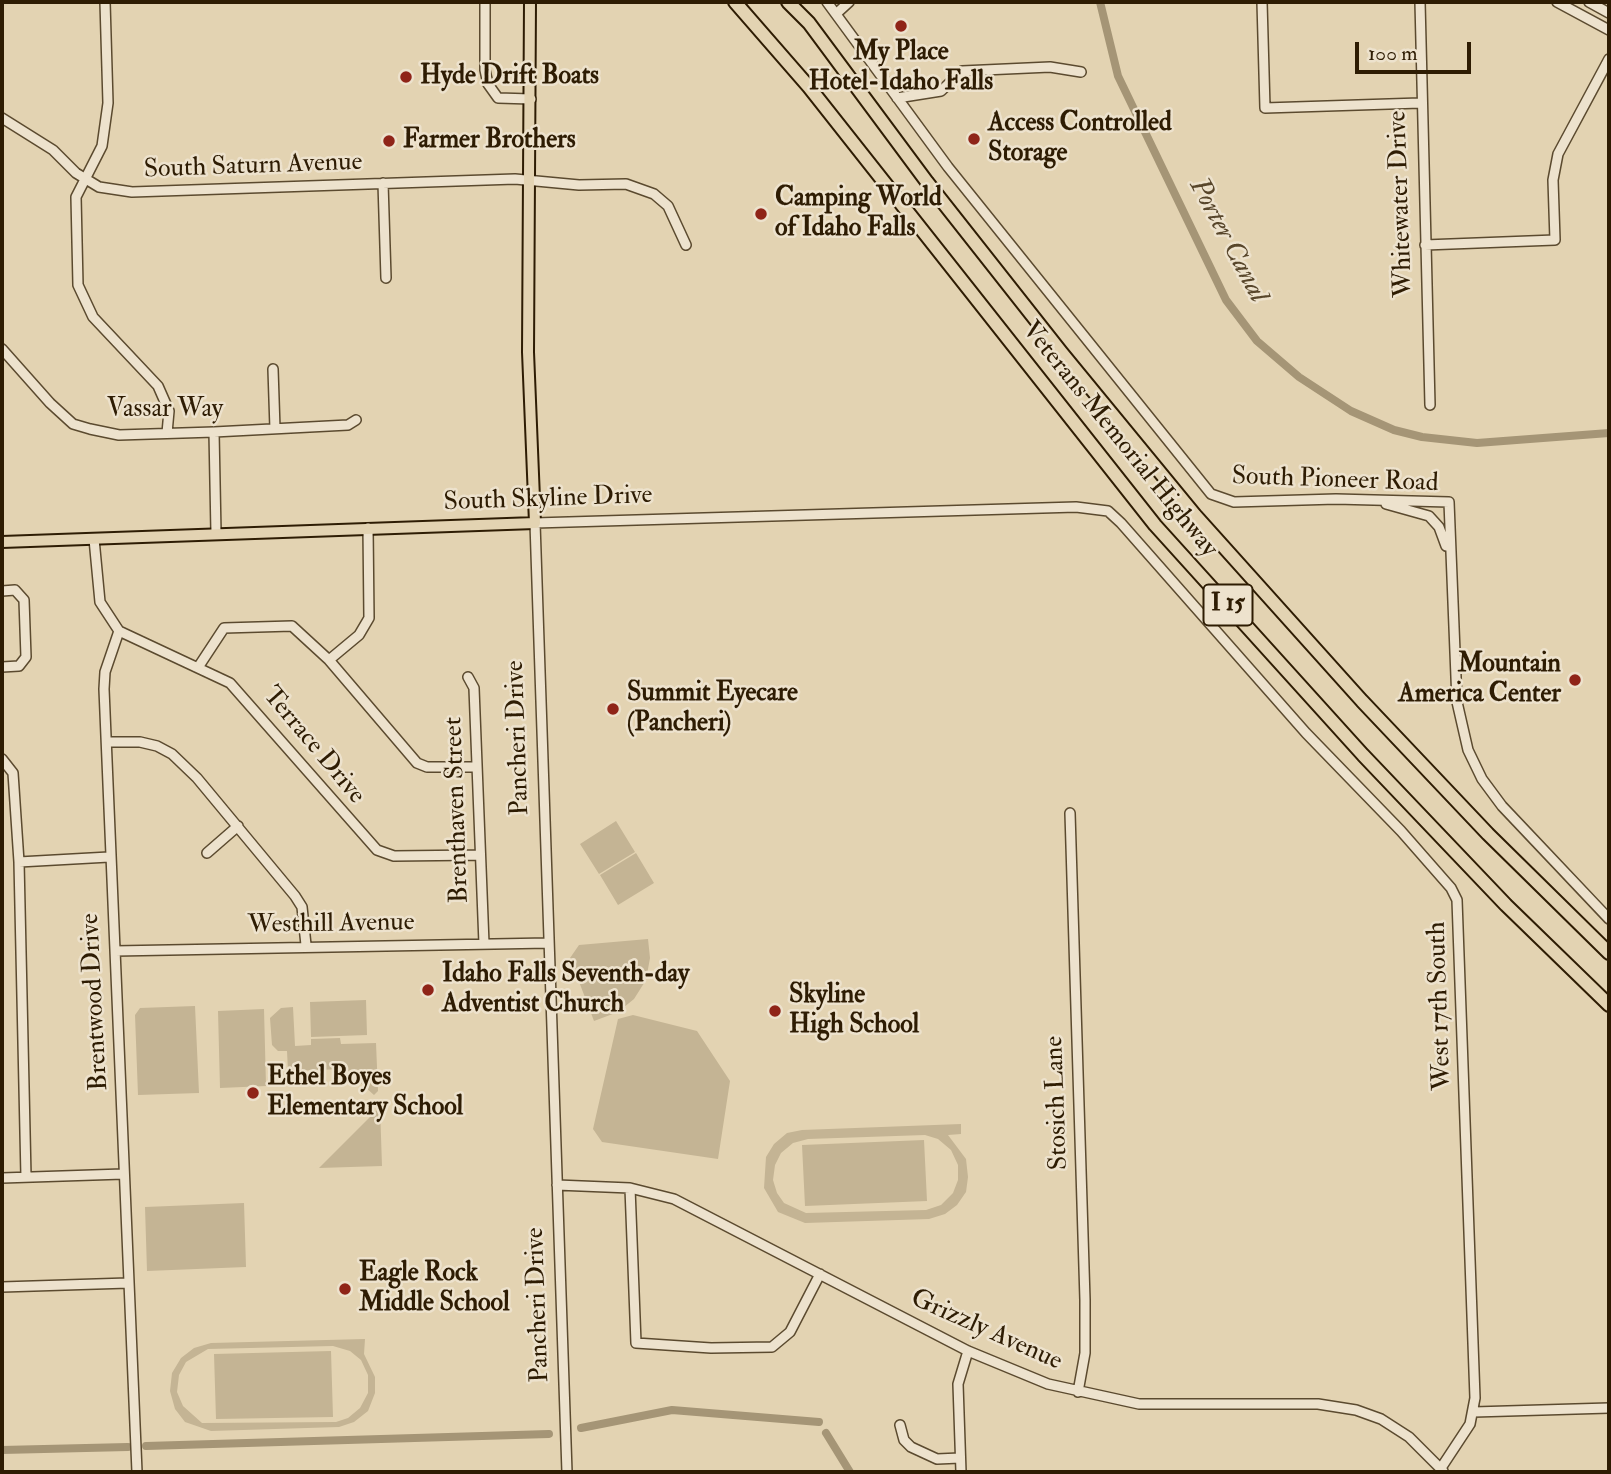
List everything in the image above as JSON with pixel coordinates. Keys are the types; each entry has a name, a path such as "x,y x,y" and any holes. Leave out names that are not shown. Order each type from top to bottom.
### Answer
{"highway":[{"name":"Veterans Memorial Highway","path":"735,2 809,87 1155,525 1363,755 1506,905 1609,1005"},
{"name":"Veterans Memorial Highway","path":"788,2 809,23 927,181 1061,352 1195,515 1362,701 1488,834 1609,953"}],"main road":[{"name":"Pancheri Drive","path":"530,2 528,352 535,523"},
{"name":"South Skyline Drive","path":"2,542 535,523"}],"street":[{"path":"105,2 108,103 102,146 76,197 78,285 84,303 109,337 158,386 169,411 167,433"},
{"path":"485,2 485,70 488,84 498,98 531,99"},
{"name":"South Pioneer Road","path":"827,2 948,167 1211,494 1234,502 1449,502 1457,702 1468,750 1482,779 1502,806 1609,919"},
{"path":"837,13 849,2"},
{"path":"1262,2 1265,108 1420,103"},
{"name":"Whitewater Drive","path":"1420,2 1420,103 1430,405"},
{"path":"1557,2 1609,30"},
{"path":"1588,2 1609,13"},
{"path":"1425,245 1555,240 1553,180 1558,154 1609,58"},
{"path":"897,98 941,91 962,71 1050,67 1081,72"},
{"name":"South Saturn Avenue","path":"2,118 52,150 99,187 132,192 529,180 640,187 668,206 686,246"},
{"path":"383,183 386,278"},
{"name":"Vassar Way","path":"3,350 73,424 119,435 348,425 356,420"},
{"path":"273,369 275,429"},
{"path":"214,432 216,533"},
{"path":"1371,500 1424,514 1435,521 1444,537 1451,564"},
{"name":"South Skyline Drive","path":"535,523 1096,508"},
{"name":"West 17th South","path":"1096,508 1108,512 1121,523 1306,733 1401,831 1451,888 1457,900 1474,1412"},
{"name":"Pancheri Drive","path":"535,523 567,1472"},
{"path":"329,660 359,635 369,618 368,528"},
{"path":"94,539 100,602 119,631"},
{"path":"2,591 15,590 24,600 26,657 19,666 2,667"},
{"path":"199,666 223,628 292,626 329,660 417,762 427,767 477,767"},
{"name":"Terrace Drive","path":"119,631 199,666 230,683 244,695 370,845 394,856 480,855"},
{"name":"Brentwood Drive","path":"119,631 105,672 109,857 137,1472"},
{"name":"Brenthaven Street","path":"468,677 474,688 484,944"},
{"path":"107,742 140,742 172,754 238,826 302,907 306,945"},
{"path":"3,760 13,773 19,862 26,1177"},
{"name":"Stosich Lane","path":"1070,813 1085,1300 1085,1353 1078,1392"},
{"path":"207,853 238,826"},
{"path":"19,862 109,857"},
{"name":"Westhill Avenue","path":"115,951 306,945 548,943"},
{"path":"2,1178 123,1174"},
{"name":"Grizzly Avenue","path":"557,1185 629,1188 691,1206 968,1351 1029,1378 1078,1392 1154,1405 1318,1405 1356,1410 1381,1419 1409,1437 1442,1470"},
{"path":"629,1188 633,1328 636,1343 723,1348 772,1347 790,1332 820,1274"},
{"path":"2,1287 128,1283"},
{"path":"961,1472 958,1384 968,1351"},
{"path":"1442,1470 1474,1412 1609,1408"},
{"path":"900,1425 904,1440 911,1447 937,1459 960,1458"}],"shaded area":[{"path":"616,821 635,852 599,874 580,844"},
{"path":"636,853 654,883 618,905 600,875"},
{"path":"648,939 650,958 646,980 634,999 618,1012 594,1021 570,958 579,945"},
{"path":"366,1000 367,1035 311,1037 310,1002"},
{"path":"195,1006 199,1093 138,1095 135,1015 140,1008"},
{"path":"293,1007 295,1046 311,1045 311,1039 340,1038 341,1044 376,1043 378,1091 374,1095 345,1069 288,1071 287,1051 278,1051 272,1045 270,1018 281,1008"},
{"path":"264,1009 266,1086 220,1088 218,1011"},
{"path":"633,1015 697,1031 730,1081 718,1159 602,1142 593,1129 618,1019"},
{"path":"380,1107 382,1166 319,1168"},
{"path":"961,1124 961,1134 948,1135 966,1159 966,1192 957,1205 945,1214 929,1219 805,1223 778,1212 764,1188 766,1157 774,1144 787,1133 802,1130","holes":["925,1135 938,1139 951,1150 958,1165 958,1180 953,1193 941,1205 926,1210 806,1213 784,1203 773,1180 775,1165 781,1153 793,1143 808,1139"]},
{"path":"924,1140 927,1201 805,1206 802,1145"},
{"path":"244,1203 246,1267 147,1271 145,1207"},
{"path":"365,1339 364,1354 375,1377 375,1393 368,1411 354,1422 339,1427 211,1431 185,1422 175,1409 170,1391 172,1373 181,1358 194,1348 211,1343","holes":["333,1346 350,1351 361,1360 368,1375 368,1393 360,1408 348,1418 336,1422 202,1423 183,1406 177,1392 179,1375 186,1362 208,1349"]},
{"path":"331,1351 333,1417 216,1419 214,1354"}],"waterway":[{"name":"Porter Canal","path":"1100,2 1118,76 1226,300 1257,341 1299,377 1351,411 1394,430 1422,437 1477,443 1609,433"},
{"path":"581,1428 672,1410 819,1422"},
{"path":"826,1433 850,1472"},
{"path":"146,1446 549,1434"},
{"path":"2,1450 128,1447"}],"place":[{"name":"My Place Hotel-Idaho Falls","path":"901,26"},
{"name":"Hyde Drift Boats","path":"406,77"},
{"name":"Access Controlled Storage","path":"974,139"},
{"name":"Farmer Brothers","path":"389,141"},
{"name":"Camping World of Idaho Falls","path":"761,214"},
{"name":"Mountain America Center","path":"1575,680"},
{"name":"Summit Eyecare (Pancheri)","path":"613,709"},
{"name":"Idaho Falls Seventh-day Adventist Church","path":"428,990"},
{"name":"Skyline High School","path":"775,1011"},
{"name":"Ethel Boyes Elementary School","path":"253,1093"},
{"name":"Eagle Rock Middle School","path":"345,1289"}]}
